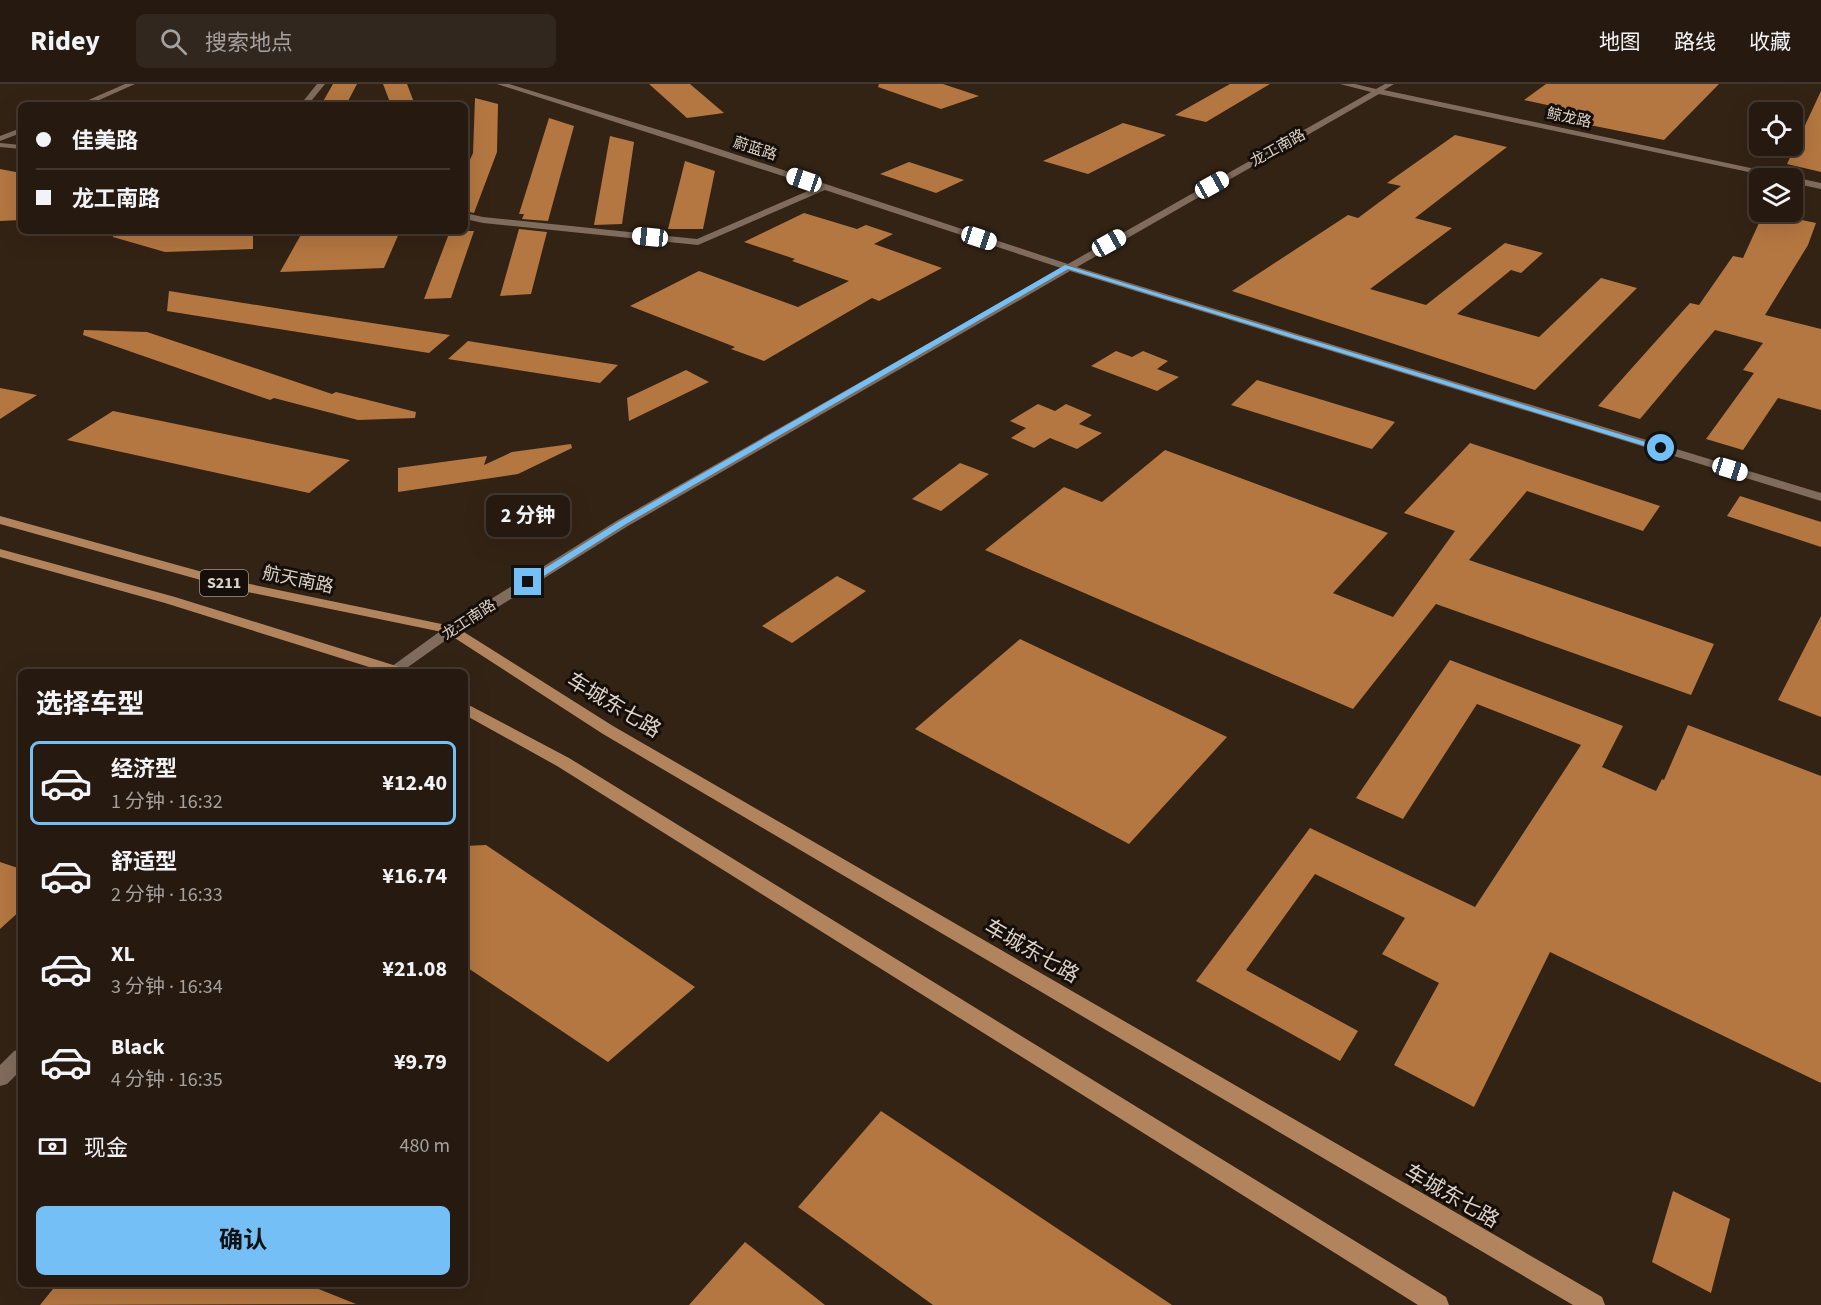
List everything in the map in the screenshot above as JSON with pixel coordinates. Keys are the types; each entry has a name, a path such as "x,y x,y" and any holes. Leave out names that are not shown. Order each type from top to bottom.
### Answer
{"main road":[{"name":"航天南路","path":"0,520 233,585 451,630"},
{"name":"S211","path":"0,553 171,600 390,669"},
{"name":"车城东七路","path":"451,630 608,729 1594,1305"},
{"path":"468,710 563,762 1438,1305"}],"street":[{"path":"88,102 131,84"},
{"path":"306,102 321,84"},
{"name":"蔚蓝路","path":"501,84 695,144 1067,267 1821,497"},
{"name":"鲸龙路","path":"1344,84 1749,170"},
{"name":"龙工南路","path":"399,669 451,630 623,522 1390,84"},
{"path":"0,139 18,131"},
{"path":"0,145 18,147"},
{"path":"1803,182 1821,186"},
{"path":"468,217 698,242 825,187"},
{"path":"0,1078 18,1060"}],"building":[{"path":"333,84 357,84 348,102 323,102"},
{"path":"383,84 407,84 414,102 390,102"},
{"path":"649,84 690,84 724,113 687,118"},
{"path":"879,84 943,84 979,96 941,109 878,87"},
{"path":"1230,84 1270,84 1206,122 1175,115"},
{"path":"1546,84 1719,84 1664,140 1565,120 1575,111 1524,100"},
{"path":"1821,91 1821,172 1787,164 1791,156 1803,156 1803,130"},
{"path":"475,98 498,104 497,152 474,213 468,212 468,164 473,153"},
{"path":"549,118 574,126 548,221 522,219 524,214 519,214"},
{"path":"1123,123 1166,135 1088,174 1043,161"},
{"path":"1455,135 1507,147 1415,218 1452,228 1370,289 1426,305 1505,243 1543,253 1521,273 1511,270 1457,314 1539,337 1601,278 1637,288 1535,390 1232,291 1348,215 1358,218 1401,186 1387,183"},
{"path":"610,136 634,142 622,224 594,225"},
{"path":"685,161 715,171 703,229 668,229"},
{"path":"909,162 964,180 936,193 880,174"},
{"path":"0,169 18,172 18,220 0,221"},
{"path":"804,213 857,229 866,225 893,234 874,244 942,268 879,301 872,298 764,361 731,349 735,347 630,306 699,271 798,307 849,281 792,261 795,259 744,242"},
{"path":"1803,220 1816,223 1808,245 1765,315 1821,329 1821,410 1778,398 1743,450 1706,439 1754,373 1743,370 1763,343 1715,330 1640,419 1598,406 1690,303 1699,305 1733,256 1743,258 1759,222"},
{"path":"519,229 547,232 531,294 500,296"},
{"path":"468,231 474,231 451,298 424,299 449,234 468,234"},
{"path":"114,234 253,234 253,249 165,252 113,237"},
{"path":"301,234 399,234 384,268 280,272"},
{"path":"169,291 450,335 429,353 167,311"},
{"path":"84,330 147,332 332,394 336,392 416,412 415,418 358,420 274,398 270,400 83,335"},
{"path":"468,341 618,365 600,383 448,359"},
{"path":"1116,351 1132,357 1143,351 1168,361 1157,369 1179,377 1157,391 1091,366"},
{"path":"686,370 709,382 629,421 627,398"},
{"path":"1257,380 1395,422 1372,449 1231,405"},
{"path":"0,388 37,395 0,419"},
{"path":"1038,404 1055,411 1066,404 1092,415 1079,424 1102,433 1077,449 1050,438 1034,448 1011,438 1026,428 1010,421"},
{"path":"113,411 350,460 309,493 67,440"},
{"path":"1470,443 1660,506 1643,531 1527,491 1469,560 1714,644 1691,695 1436,604 1353,709 985,550 1064,487 1102,502 1165,450 1388,533 1333,593 1393,617 1455,531 1404,513"},
{"path":"571,444 572,448 518,474 398,492 398,468 487,456 484,465 512,452"},
{"path":"960,463 989,474 941,511 912,499"},
{"path":"1740,496 1821,522 1821,547 1727,516"},
{"path":"837,576 866,591 792,643 762,626"},
{"path":"1821,616 1821,717 1778,700"},
{"path":"1020,639 1227,737 1129,844 915,729"},
{"path":"1450,660 1623,726 1602,767 1656,791 1662,779 1664,780 1688,725 1821,776 1821,1083 1550,952 1474,1107 1394,1065 1439,983 1382,954 1405,918 1315,874 1246,970 1358,1031 1340,1061 1196,981 1310,828 1475,907 1581,745 1477,704 1403,819 1356,798"},
{"path":"486,845 695,987 608,1062 468,968 468,846"},
{"path":"0,862 18,868 18,913 0,929"},
{"path":"881,1111 1172,1305 933,1305 798,1207"},
{"path":"1673,1191 1730,1219 1711,1293 1652,1262"},
{"path":"745,1242 825,1305 689,1305"},
{"path":"55,1287 314,1287 356,1304 40,1305"}],"route":[{"path":"528,582 623,522 1067,267 1661,448"}]}
